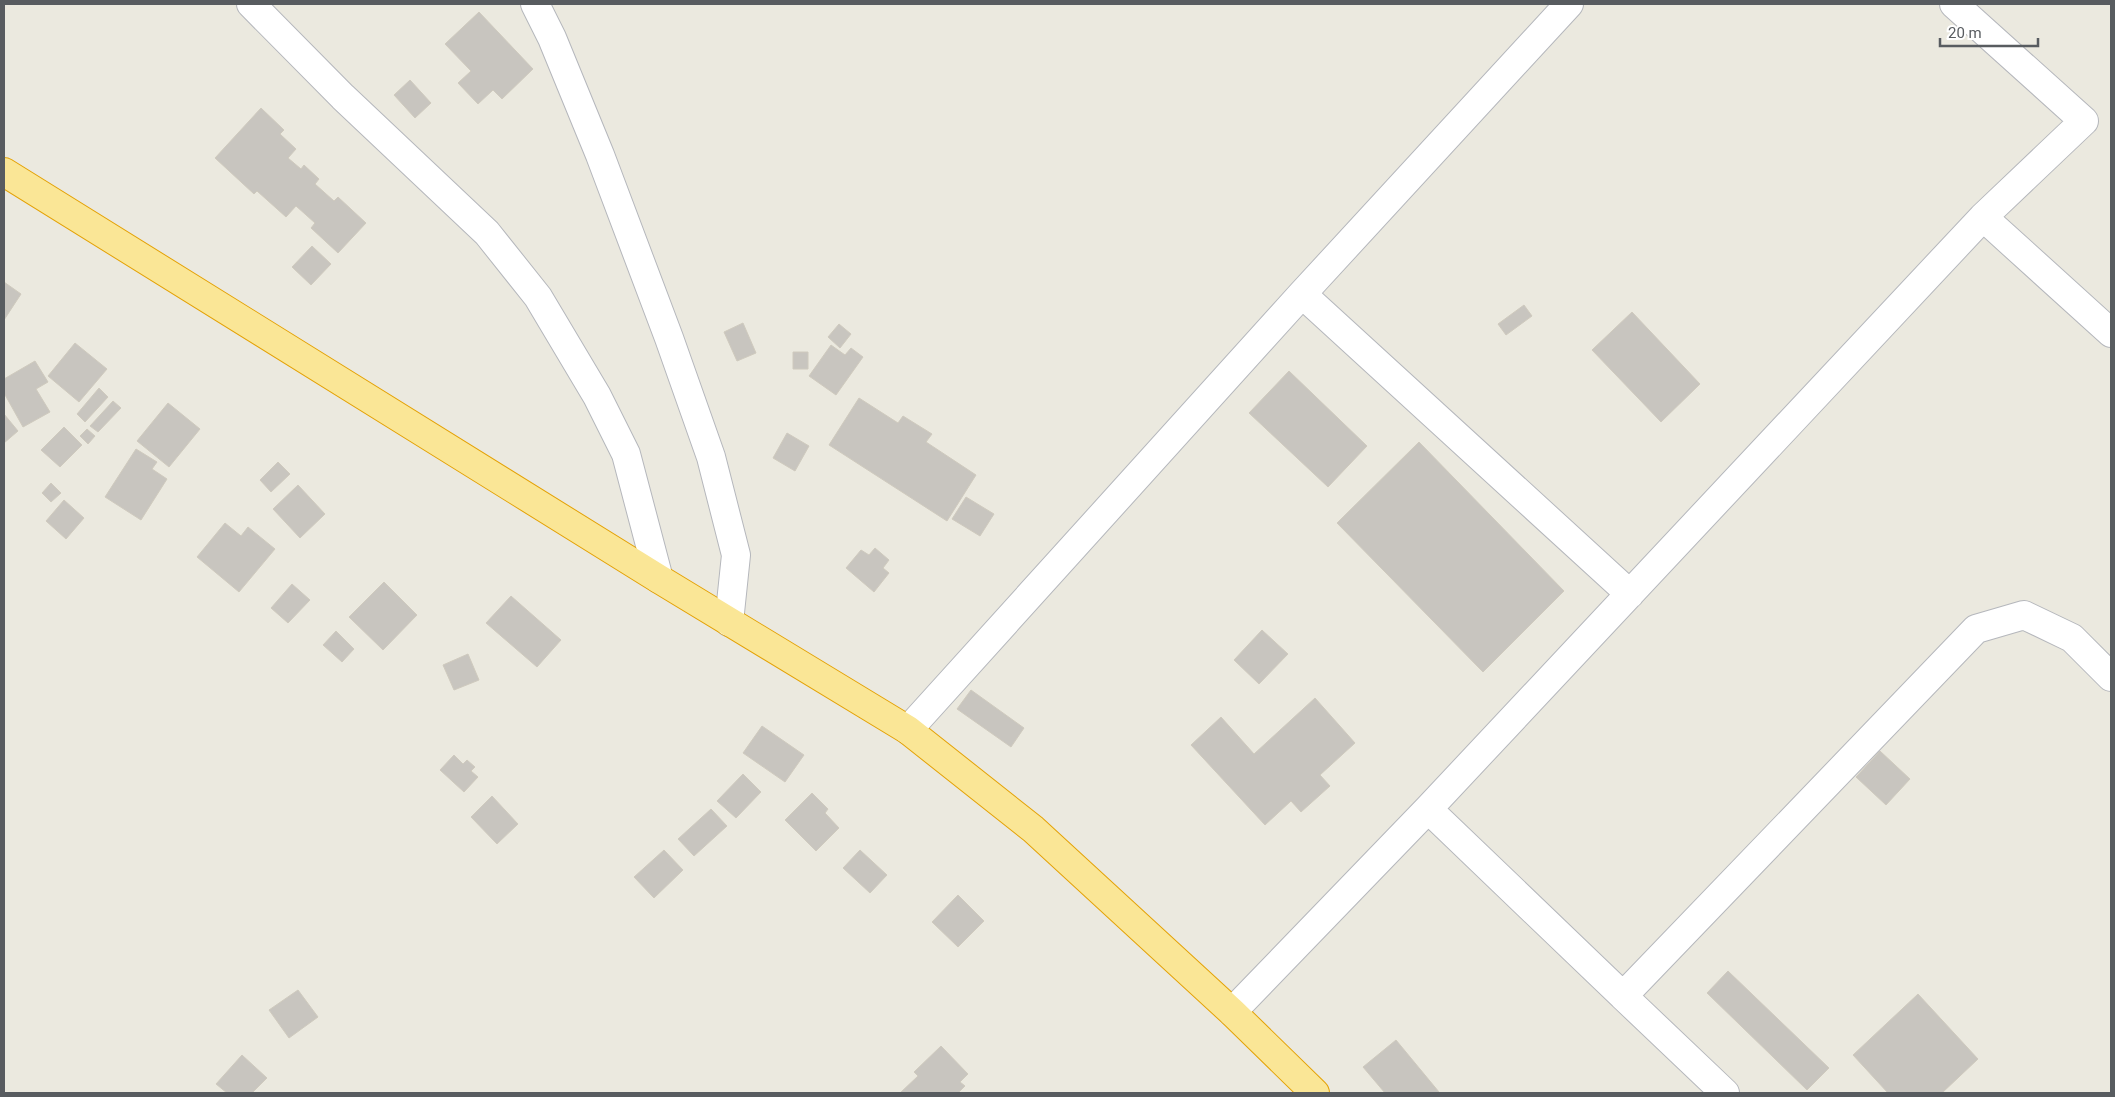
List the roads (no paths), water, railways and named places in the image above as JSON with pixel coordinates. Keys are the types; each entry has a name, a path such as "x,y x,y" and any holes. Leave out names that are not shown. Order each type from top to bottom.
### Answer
{"highway":[{"path":"4,172 659,579 908,730 1033,829 1232,1012 1314,1093"}],"street":[{"path":"251,4 343,97 488,234 538,297 598,396 626,454 659,579"},
{"path":"535,4 552,38 600,155 669,338 711,457 736,555 729,622"},
{"path":"908,730 1302,294 1569,4"},
{"path":"1232,1012 1428,809 1984,217 2084,121 1954,4"},
{"path":"1984,217 2111,333"},
{"path":"1302,294 1630,594"},
{"path":"1623,996 1976,629 2024,615 2072,638 2111,677"},
{"path":"1428,809 1725,1093"}]}
